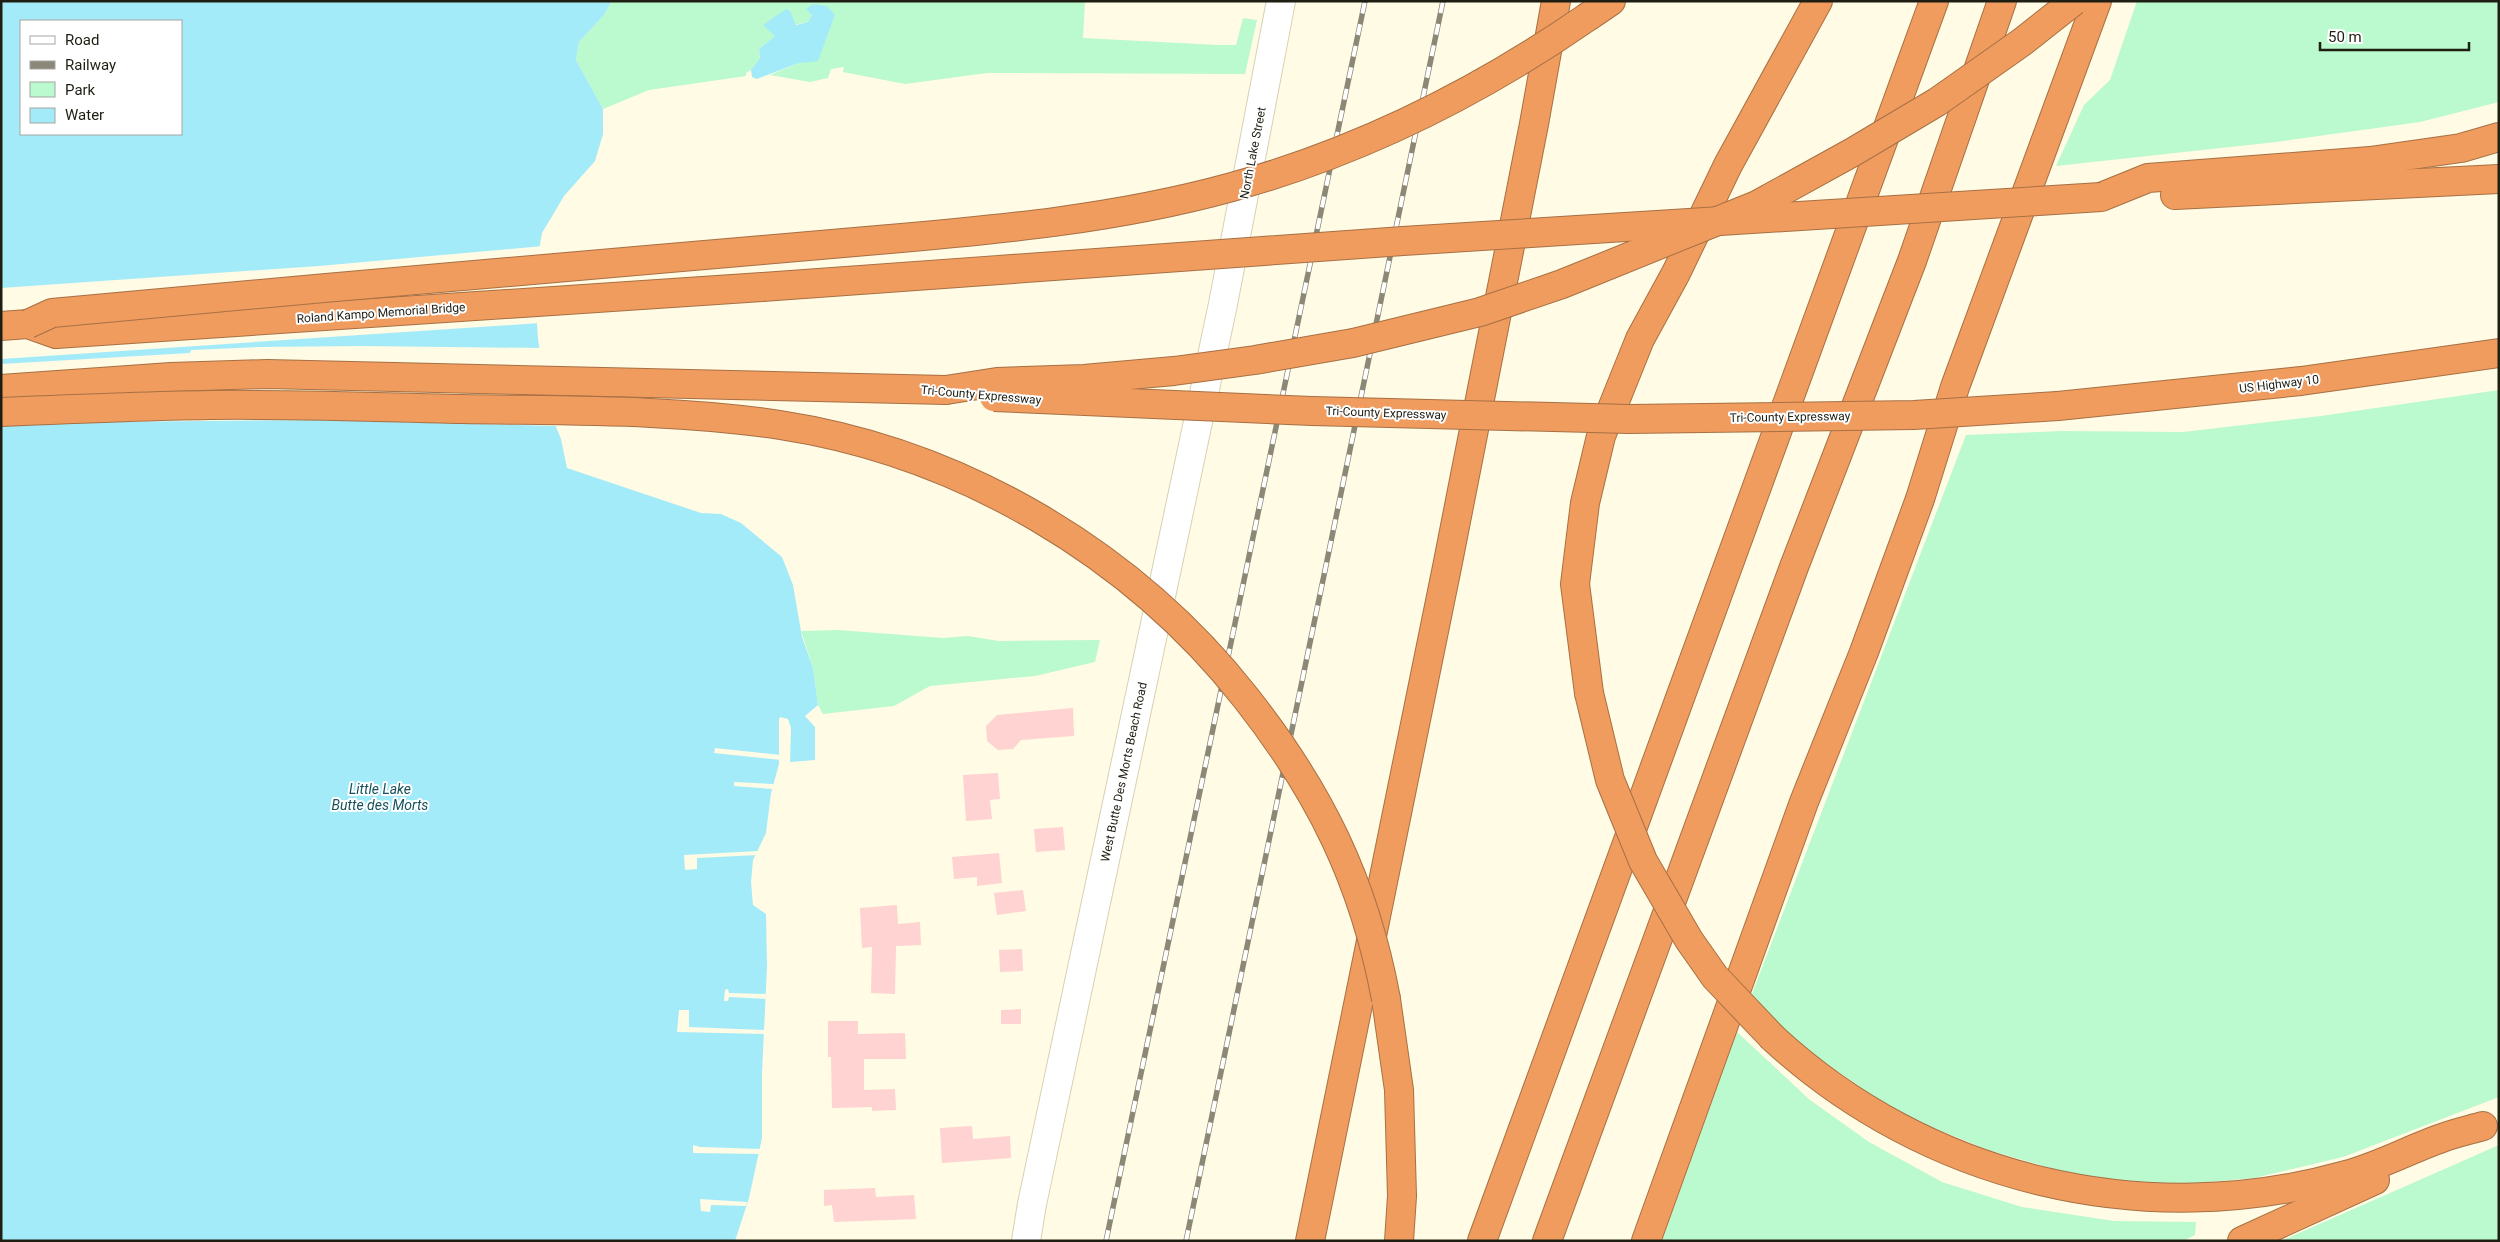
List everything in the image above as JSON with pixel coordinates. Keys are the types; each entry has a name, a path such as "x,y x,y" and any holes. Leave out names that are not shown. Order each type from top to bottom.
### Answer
{"highway":[{"path":"1310,1241 1445,577 1532,134 1556,1"},
{"path":"1818,1 1728,165 1676,273 1640,339 1601,436 1585,503 1575,584 1589,693 1613,788 1624,818 1655,883 1689,940 1716,977 1773,1038 1803,1066 1838,1092 1874,1115 1952,1154 1991,1168 2095,1192 2131,1196 2198,1197 2224,1196 2281,1188 2345,1175 2382,1164 2442,1138 2491,1122"},
{"path":"1482,1241 1934,1"},
{"path":"1547,1241 1794,567 1912,261 2002,1"},
{"path":"946,390 997,382 1084,379 1174,371 1255,360 1353,343 1480,312 1562,284 1757,204 1853,152 1936,102 2022,42 2074,1"},
{"path":"1646,1241 1804,802 1864,652 1913,517 1955,387 2097,1"},
{"path":"28,324 52,312 399,280 959,234 1069,221 1149,205 1261,178 1364,140 1447,102 1515,64 1600,9"},
{"path":"2101,197 2148,178 2370,161 2461,148 2499,137"},
{"path":"2101,197 2499,179"},
{"name":"Roland Kampo Memorial Bridge","path":"1,326 28,324 56,334 762,287 1403,241 2101,197"},
{"name":"US Highway 10","path":"2058,406 2301,381 2499,353"},
{"name":"Tri-County Expressway","path":"1,389 267,374 946,390 1007,400 1302,411 1629,419 1914,415 2058,406"},
{"path":"1,412 211,405 645,413 720,417 784,426 850,440 926,465 981,487 1035,515 1151,597 1196,639 1239,688 1277,738 1328,822 1362,902 1376,946 1386,999 1399,1090 1402,1196 1399,1241"},
{"path":"2242,1241 2446,1148 2491,1122"}],"street":[{"name":"North Lake Street","path":"1223,304 1281,1"},
{"name":"West Butte Des Morts Beach Road","path":"1026,1241 1036,1185 1223,304"}],"green space":[{"path":"612,1 1085,1 1083,38 1218,45 1236,45 1243,18 1257,20 1245,74 987,73 905,84 843,72 844,67 831,69 828,78 810,82 770,75 799,63 826,36 835,15 812,15 808,22 788,26 759,49 760,58 751,70 746,73 746,76 649,90 603,109 576,60 579,42 604,15"},
{"path":"2137,1 2499,1 2499,102 2420,122 2276,142 2056,166 2084,105 2110,80"},
{"path":"2499,390 2499,1097 2343,1157 2254,1178 2165,1186 2078,1176 1991,1151 1899,1114 1813,1054 1750,999 1966,435 2062,431 2183,432 2321,416"},
{"path":"838,630 943,638 968,636 999,641 1100,640 1095,662 1035,676 930,686 894,706 823,714 818,705 813,668 801,631"},
{"path":"1737,1032 1810,1100 1869,1142 1942,1182 2022,1207 2114,1221 2196,1222 2195,1235 2183,1241 1662,1241"},
{"path":"2499,1145 2499,1241 2281,1241"}],"water":[{"name":"Little Lake Butte des Morts","path":"1,1 612,1 604,15 579,42 576,60 603,109 603,134 595,161 564,196 542,233 534,279 538,339 548,407 561,439 567,468 701,513 721,514 741,523 782,557 793,585 802,637 813,668 818,705 805,716 815,727 815,760 790,762 791,728 788,719 780,717 779,764 771,793 766,833 753,860 751,882 753,905 766,914 767,967 762,1073 762,1138 749,1198 735,1241 1,1241"},
{"path":"813,4 827,6 835,15 818,61 799,63 757,79 752,77 751,70 760,58 759,49 775,36 763,25 786,9 790,11 796,25 808,22 812,15 806,9"}],"pier":[{"path":"543,246 537,279 540,323 1,359 1,288 319,266"},
{"path":"362,346 542,348 550,406 558,426 318,420 1,423 1,364 190,353 191,350"},
{"path":"715,748 781,755 781,760 714,753"},
{"path":"734,782 776,785 775,789 772,789 734,786"},
{"path":"759,851 758,855 697,858 697,869 685,870 684,855"},
{"path":"728,989 729,993 768,994 768,999 729,997 728,1001 724,1001 725,990"},
{"path":"679,1010 689,1010 689,1027 766,1030 766,1034 677,1032"},
{"path":"693,1145 700,1147 762,1149 761,1154 693,1153"},
{"path":"700,1199 747,1202 746,1206 711,1205 710,1212 701,1211"}],"building":[{"path":"1073,708 1074,736 1021,740 1013,749 998,750 987,741 986,726 997,715"},
{"path":"998,773 1000,799 990,800 992,819 966,821 963,775"},
{"path":"1063,827 1065,850 1036,852 1034,829"},
{"path":"999,853 1002,883 977,886 977,877 954,879 952,857"},
{"path":"1023,890 1026,911 997,915 994,893"},
{"path":"897,905 898,924 920,922 921,945 896,946 895,994 871,993 872,947 862,948 860,908"},
{"path":"1022,949 1023,971 1000,972 999,950"},
{"path":"1021,1009 1021,1024 1001,1024 1001,1010"},
{"path":"828,1021 858,1021 858,1034 905,1033 906,1059 864,1059 864,1090 895,1089 896,1110 872,1111 872,1107 832,1108 831,1057 828,1057"},
{"path":"972,1126 973,1139 1010,1136 1011,1158 942,1163 940,1128"},
{"path":"875,1188 876,1197 914,1195 916,1219 834,1222 832,1205 824,1206 824,1190"}],"railway":[{"path":"1106,1241 1365,1"},
{"path":"1186,1241 1443,1"}]}
